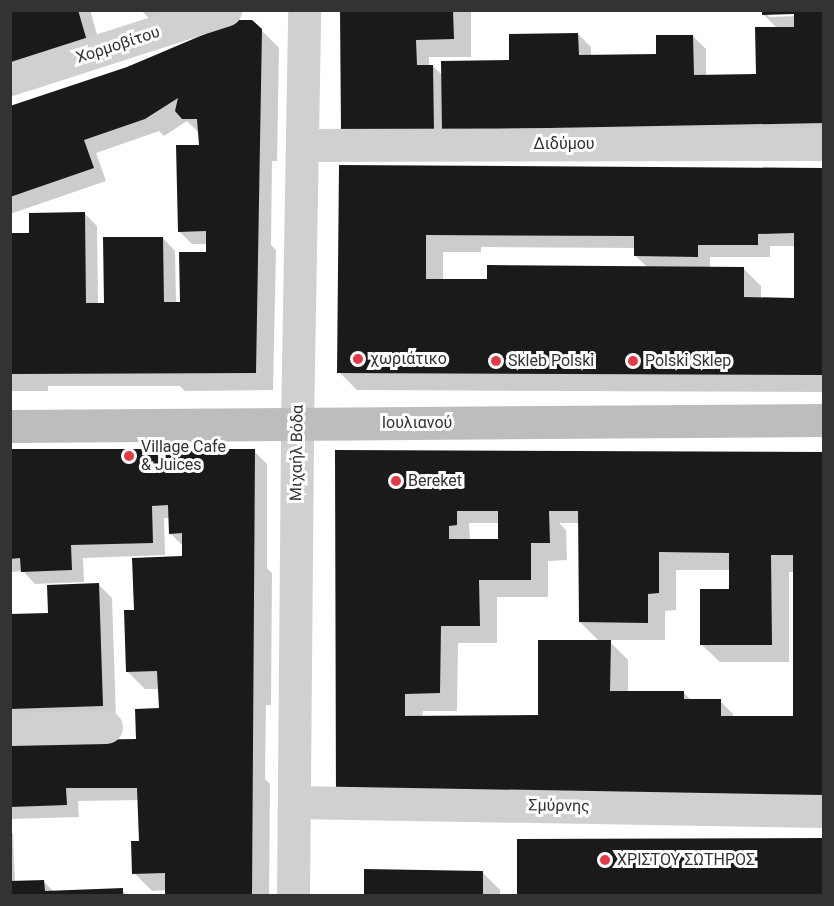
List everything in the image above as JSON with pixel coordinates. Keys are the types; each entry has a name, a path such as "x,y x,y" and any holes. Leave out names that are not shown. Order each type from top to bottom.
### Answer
{"main road":[{"name":"Ιουλιανού","path":"10,426 824,420"}],"street":[{"name":"Χορμοβίτου","path":"10,80 225,10"},
{"name":"Μιχαήλ Βόδα","path":"292,896 297,424 304,145 304,10"},
{"name":"Διδύμου","path":"304,145 824,144"},
{"path":"10,729 106,727"},
{"name":"Σμύρνης","path":"294,801 824,811"}],"building":[{"path":"10,10 78,10 87,41 10,64"},
{"path":"340,10 453,10 454,39 416,40 417,65 433,65 434,131 341,132"},
{"path":"762,10 824,10 824,123 442,130 441,61 509,60 509,34 578,33 579,55 656,54 656,35 693,35 694,75 756,74 755,27 794,27 794,14 762,15"},
{"path":"238,20 252,20 262,29 256,373 10,374 10,233 29,233 29,213 85,212 86,303 104,303 103,237 163,237 164,302 180,302 179,252 206,252 206,231 178,232 176,145 199,145 197,119 182,119 175,111 178,98 145,119 84,140 94,168 10,197 10,106 127,67"},
{"path":"339,165 824,168 824,375 337,373","holes":["794,233 794,298 744,297 744,267 487,265 487,279 426,279 426,235 634,236 634,256 698,257 698,245 758,245 758,234"]},
{"path":"10,449 255,449 252,896 165,896 165,873 132,874 131,841 139,841 137,788 66,788 67,805 10,807 10,741 136,739 135,709 159,708 157,671 126,672 124,610 134,610 132,558 182,556 182,533 169,534 168,505 152,506 153,543 71,545 72,570 21,572 20,558 10,559"},
{"path":"335,450 824,452 824,801 336,802","holes":["457,511 498,511 498,539 449,539 449,526 457,525","549,511 578,511 579,622 648,623 648,594 659,593 659,552 729,553 729,589 700,589 700,645 772,645 771,555 793,555 793,716 721,716 721,699 684,699 684,691 610,691 611,640 538,640 538,715 405,716 405,694 440,693 441,626 480,626 479,580 531,580 531,543 550,543"]},
{"path":"99,583 103,706 10,709 10,614 48,613 47,585"},
{"path":"824,838 824,896 517,896 517,839"},
{"path":"364,869 483,871 483,896 364,896"},
{"path":"44,880 45,891 123,888 123,896 10,896 10,881"}],"place":[{"name":"χωριάτικο","path":"358,359"},
{"name":"Skleb Polski","path":"496,361"},
{"name":"Polski Sklep","path":"633,361"},
{"name":"Village Cafe & Juices","path":"129,456"},
{"name":"Bereket","path":"396,481"},
{"name":"ΧΡΙΣΤΟΥ ΣΩΤΗΡΟΣ","path":"605,860"}]}
